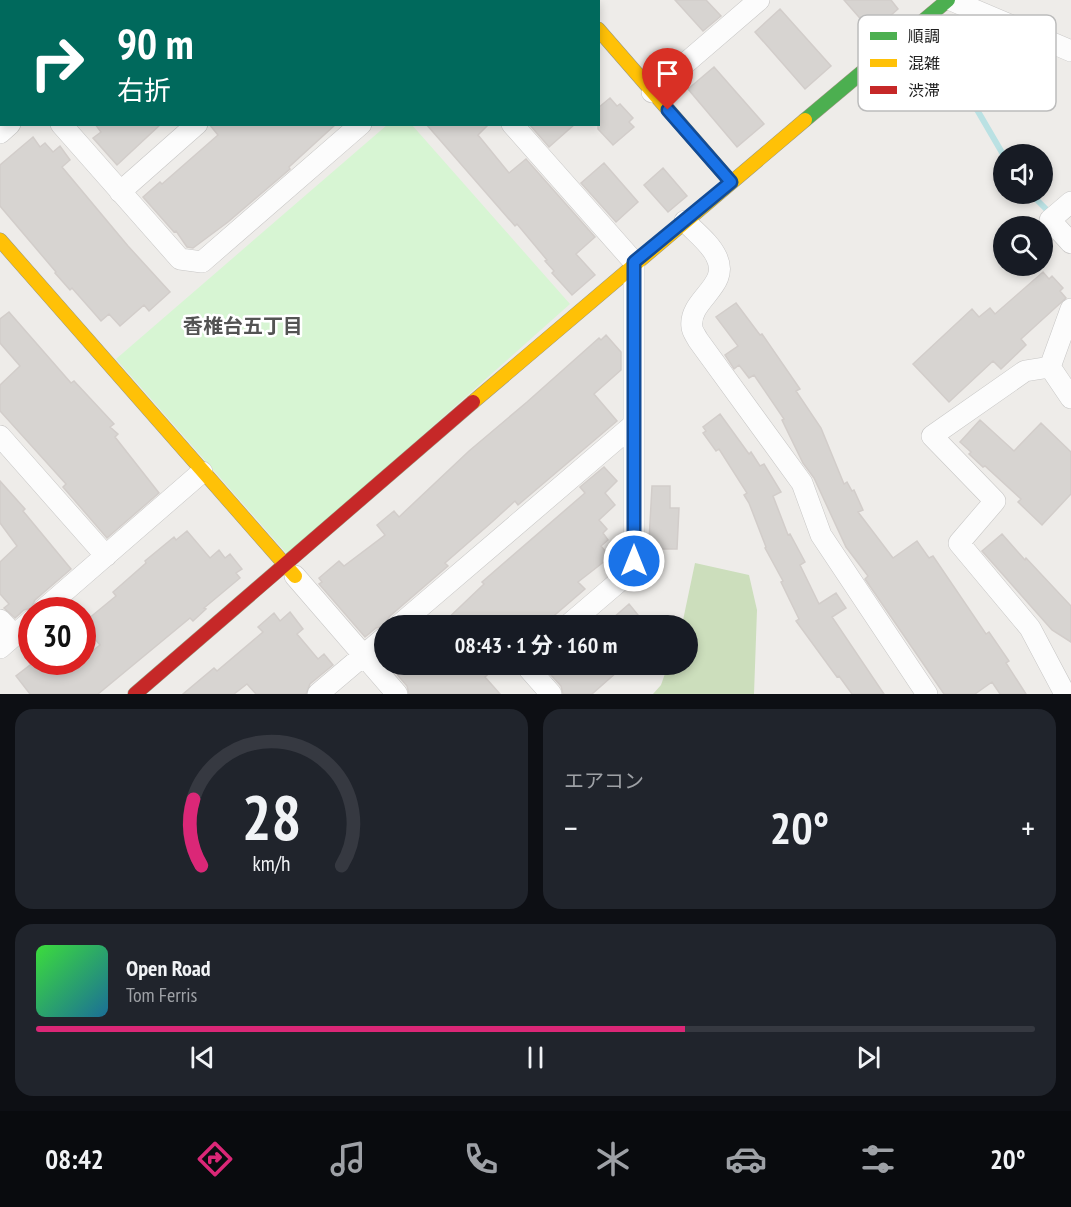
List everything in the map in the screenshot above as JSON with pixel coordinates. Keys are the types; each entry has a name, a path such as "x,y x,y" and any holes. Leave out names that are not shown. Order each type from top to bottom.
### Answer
{"street":[{"path":"931,15 949,0 985,15"},
{"path":"652,92 748,3"},
{"path":"600,31 731,182"},
{"path":"1056,45 1071,51"},
{"path":"135,694 289,570 634,262 858,76"},
{"path":"63,126 180,259 202,262 359,126"},
{"path":"120,192 195,126"},
{"path":"514,126 634,262 634,561 628,573 580,615"},
{"path":"1071,201 1050,220 1071,243"},
{"path":"685,221 716,255 721,268 716,283 694,310 692,328 698,340 802,483 825,542 927,694"},
{"path":"0,240 397,694"},
{"path":"1050,367 1071,309"},
{"path":"1050,367 1071,398"},
{"path":"1050,367 1025,371 932,436 995,501 959,543 1030,628 1065,694"},
{"path":"411,615 633,425"},
{"path":"0,436 106,556"},
{"path":"58,597 202,472"},
{"path":"318,694 374,646"},
{"path":"534,675 551,694"}],"green space":[{"path":"386,126 413,126 570,304 288,555 116,359"},
{"path":"695,563 749,575 757,610 754,694 653,694 661,685 664,675 698,675 698,615 684,615"}],"building":[{"path":"675,0 706,0 721,16 703,31"},
{"path":"844,0 891,0 898,9 891,15 858,16"},
{"path":"780,9 831,66 805,89 755,32"},
{"path":"714,67 764,124 737,147 688,89"},
{"path":"610,98 617,106 620,104 633,118 629,122 634,127 613,145 598,129 600,106"},
{"path":"96,126 159,126 117,165 93,138 101,132"},
{"path":"211,126 334,126 289,167 290,169 228,222 193,248 187,247 176,231 174,232 143,197 160,182 162,184 218,135"},
{"path":"428,126 487,126 478,135 509,173 526,159 595,237 576,254 595,275 572,295 552,273 554,271 545,261 547,260 517,224 515,226"},
{"path":"531,126 573,126 549,147"},
{"path":"33,137 40,147 45,143 53,152 60,146 70,160 62,167 170,292 149,311 144,305 120,326 109,314 101,321 72,288 70,290 55,273 0,206 0,165"},
{"path":"604,163 638,202 616,222 581,183"},
{"path":"663,168 687,196 668,212 644,185"},
{"path":"1038,276 1046,276 1049,279 1052,276 1063,288 1060,291 1066,298 1021,339 1026,345 1001,369 993,361 949,402 913,364 972,309 979,317 990,308 995,314"},
{"path":"736,303 760,335 762,334 800,389 796,391 821,428 844,484 847,482 852,491 854,490 863,510 858,512 893,558 917,541 929,558 933,556 986,634 989,632 1009,661 1006,663 1026,694 1000,694 992,682 975,694 944,694 865,579 868,576 846,547 814,478 803,463 782,420 784,419 754,375 749,378 739,365 734,369 725,355 738,346 716,317"},
{"path":"9,312 71,383 74,381 114,424 110,427 118,434 115,437 159,493 107,538 63,487 66,484 0,411 0,385 20,366 0,343 0,319"},
{"path":"606,335 621,352 621,370 594,394 617,421 518,505 515,501 445,563 448,566 391,615 374,615 374,630 365,637 319,584 322,582 319,578 339,561 344,566 385,535 377,525 394,511 399,517 469,451 599,338 601,340"},
{"path":"720,414 749,454 751,452 760,466 764,464 781,492 773,496 788,535 790,534 805,562 800,565 819,604 836,593 846,608 832,617 884,694 852,694 796,621 799,619 781,582 783,581 765,548 744,495 747,493 719,449 716,451 703,433 706,431 703,427"},
{"path":"980,420 1014,451 1041,423 1071,452 1071,494 1042,525 1018,502 1021,499 969,454 971,452 960,442"},
{"path":"604,467 617,481 605,493 615,505 599,520 607,529 603,533 608,540 601,546 610,557 578,582 585,589 555,615 452,615 484,584 482,582 585,493 580,487"},
{"path":"0,481 25,509 23,511 71,569 38,597 18,597 18,615 15,618 4,608 9,604 0,594 0,562 17,546 0,523"},
{"path":"652,486 670,486 670,508 679,508 677,549 654,549 654,541 649,541"},
{"path":"187,531 210,558 219,550 225,558 230,554 242,569 236,573 240,578 204,608 206,609 193,621 190,618 98,694 30,694 16,676 18,674 96,675 96,648 100,645 96,640 96,612 116,596 113,592 146,563 145,561 174,537 176,540"},
{"path":"1002,534 1071,606 1071,642 1052,630 982,551"},
{"path":"629,604 638,615 616,615"},
{"path":"290,612 303,629 297,634 318,659 324,654 333,665 310,684 306,694 256,694 247,684 234,694 183,694 214,668 217,671 263,632 258,627 274,613 280,621"},
{"path":"398,675 487,675 485,677 500,694 409,694 407,686"},
{"path":"551,675 614,675 592,694 563,694 561,686"}],"waterway":[{"path":"978,111 997,144"},
{"path":"1041,204 1052,215"}],"traffic: fast":[{"path":"930,15 948,0"},
{"path":"805,120 858,76"}],"traffic: slow":[{"path":"600,31 731,182"},
{"path":"473,402 805,120"},
{"path":"0,240 295,576"}],"traffic: jam":[{"path":"135,694 473,402"}],"district":[{"name":"香椎台五丁目","path":"243,326"}],"route":[{"path":"634,561 634,262 731,182 668,110"}]}
